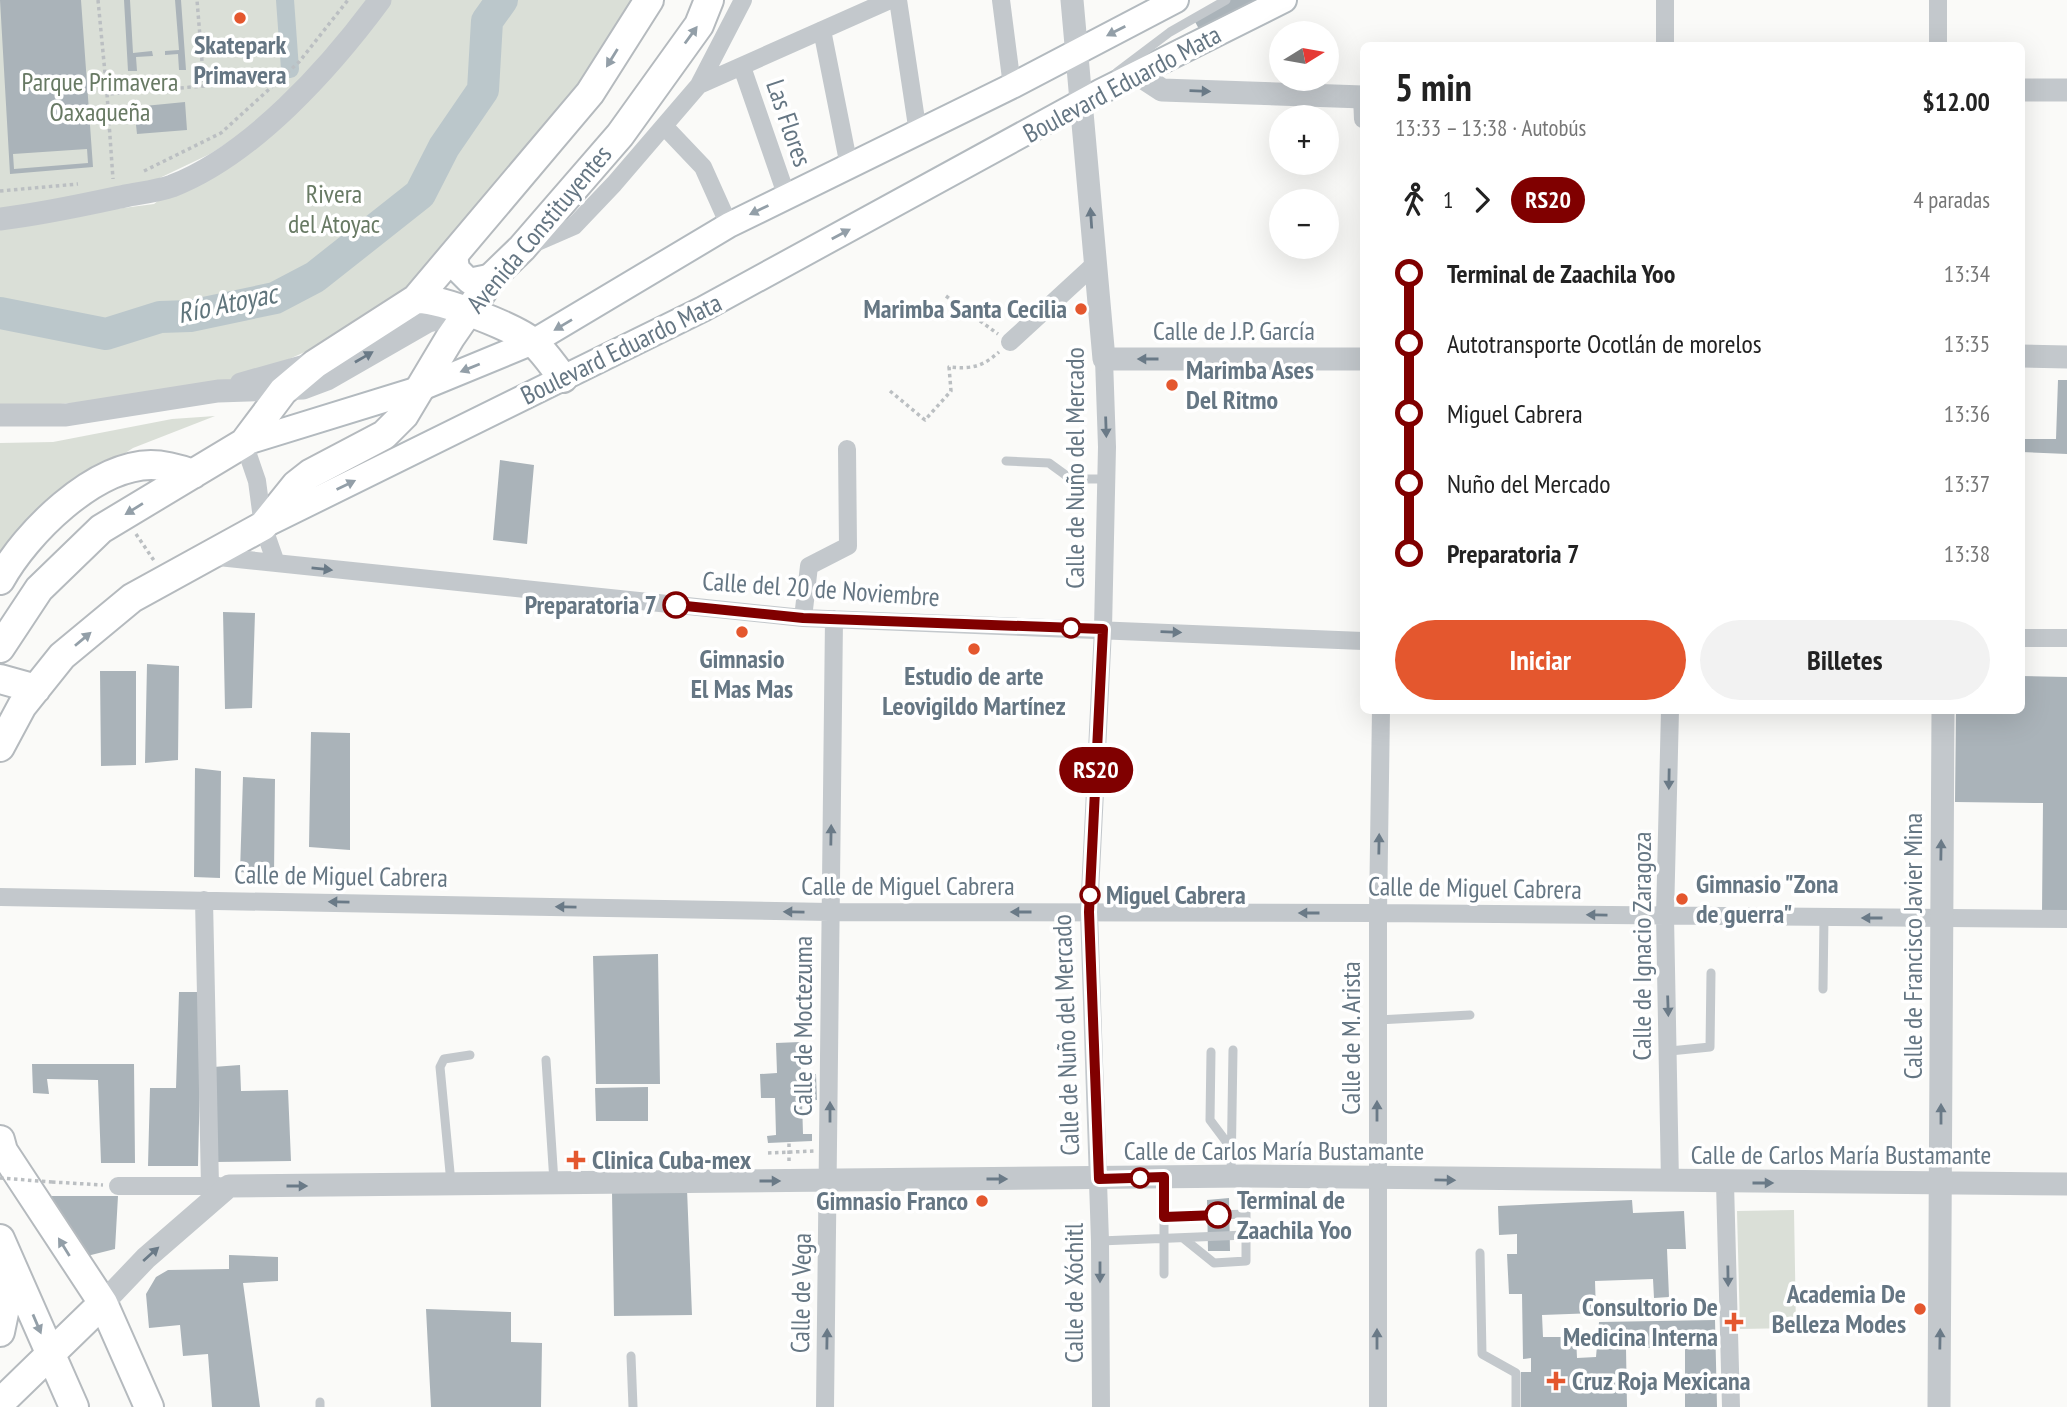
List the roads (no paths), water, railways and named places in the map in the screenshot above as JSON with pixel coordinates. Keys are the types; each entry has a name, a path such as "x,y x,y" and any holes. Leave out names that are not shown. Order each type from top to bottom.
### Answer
{"main road":[{"name":"Avenida Constituyentes","path":"244,443 284,391 315,364 416,299 590,93 649,0"},
{"name":"Avenida Constituyentes","path":"263,526 296,485 310,474 384,435 404,415 468,311 493,276 522,248 620,135 699,24 709,0"},
{"name":"Boulevard Eduardo Mata","path":"0,648 39,589 101,529 244,443 419,389 533,342 729,225 1012,86 1176,0"},
{"name":"Boulevard Eduardo Mata","path":"0,747 19,701 62,656 132,598 263,526 703,309 1136,73 1284,0"},
{"path":"455,255 457,269 469,281 493,276"},
{"path":"416,299 429,298 468,311 533,342 563,378"},
{"path":"1,577 40,524 81,491 123,472 148,465 171,467 193,474"},
{"path":"0,679 19,701"},
{"path":"1,1146 103,1303 149,1407"},
{"path":"0,1239 74,1407"},
{"path":"0,1332 13,1270"},
{"path":"0,1403 103,1303"}],"street":[{"path":"0,219 44,214 172,186 222,158 286,108 339,53 380,0"},
{"path":"522,248 574,226 664,126 699,85 743,0"},
{"path":"699,85 890,0"},
{"path":"898,0 918,133"},
{"path":"1002,0 1012,86"},
{"name":"Calle de Nuño del Mercado","path":"1072,0 1077,50 1091,98 1095,264 1104,359 1106,478 1103,629 1089,912 1099,1179"},
{"path":"1665,0 1665,42"},
{"path":"1938,0 1938,42"},
{"path":"822,30 849,166"},
{"name":"Las Flores","path":"742,67 787,197"},
{"path":"1136,73 1162,90 1360,97"},
{"path":"2025,90 2067,90"},
{"path":"664,126 703,167 729,225"},
{"path":"1010,342 1095,264"},
{"path":"218,391 284,391 327,379 428,321 468,311"},
{"path":"2025,356 2067,357"},
{"name":"Calle de J.P. García","path":"1104,359 1360,359"},
{"path":"0,415 66,415 218,391 315,364"},
{"path":"244,443 257,481 263,526 276,563"},
{"path":"803,618 809,566 848,546 847,449"},
{"name":"Calle del 20 de Noviembre","path":"206,555 803,618 1360,640"},
{"name":"Calle de Moctezuma","path":"830,1180 829,912 834,619"},
{"path":"2025,638 2067,638"},
{"name":"Calle de M. Arista","path":"1378,1407 1381,714"},
{"name":"Calle de Ignacio Zaragoza","path":"1670,714 1665,916 1670,1051 1670,1182"},
{"name":"Calle de Francisco Javier Mina","path":"1939,1407 1943,714"},
{"name":"Calle de Miguel Cabrera","path":"0,897 829,912 1378,913 2067,919"},
{"path":"103,1303 220,1186 204,900"},
{"name":"Calle de Carlos María Bustamante","path":"118,1186 1164,1177 2067,1184"},
{"name":"Calle de Xóchitl","path":"1099,1179 1101,1407"},
{"name":"Calle de Vega","path":"825,1407 830,1180"},
{"path":"1725,1183 1731,1407"}],"lane":[{"path":"1091,98 1111,76 1144,50 1226,0"},
{"path":"1006,461 1049,463 1071,479 1106,478"},
{"path":"1823,989 1824,917"},
{"path":"1670,1051 1710,1046 1711,973"},
{"path":"1378,1020 1470,1015"},
{"path":"1183,1238 1214,1263 1246,1261 1246,1214 1232,1148 1233,1050"},
{"path":"1211,1052 1210,1120 1232,1148"},
{"path":"451,1184 440,1068 444,1059 470,1055"},
{"path":"546,1060 554,1182"},
{"path":"1164,1177 1164,1274"},
{"path":"1164,1217 1246,1214"},
{"path":"1100,1241 1247,1235"},
{"path":"1480,1252 1482,1354 1516,1373 1516,1407"},
{"path":"631,1356 633,1407"}],"waterway":[{"path":"285,0 290,69"},
{"name":"Río Atoyac","path":"0,313 106,334 160,317 190,316 275,298 315,277 420,194 444,147 483,90 487,21 502,0"}],"place":[{"name":"Skatepark Primavera","path":"240,18"},
{"name":"Marimba Santa Cecilia","path":"1081,309"},
{"name":"Marimba Ases Del Ritmo","path":"1172,385"},
{"name":"Preparatoria 7","path":"676,605"},
{"name":"Gimnasio El Mas Mas","path":"742,632"},
{"name":"Estudio de arte Leovigildo Martínez","path":"974,649"},
{"name":"Miguel Cabrera","path":"1090,895"},
{"name":"Gimnasio \"Zona de guerra\"","path":"1682,899"},
{"name":"Clinica Cuba-mex","path":"576,1160"},
{"name":"Gimnasio Franco","path":"982,1201"},
{"name":"Terminal de Zaachila Yoo","path":"1218,1215"},
{"name":"Academia De Belleza Modes","path":"1920,1309"},
{"name":"Consultorio De Medicina Interna","path":"1734,1322"},
{"name":"Cruz Roja Mexicana","path":"1556,1381"}],"park label":[{"name":"Parque Primavera Oaxaqueña","path":"100,97"},
{"name":"Rivera del Atoyac","path":"334,209"}]}
